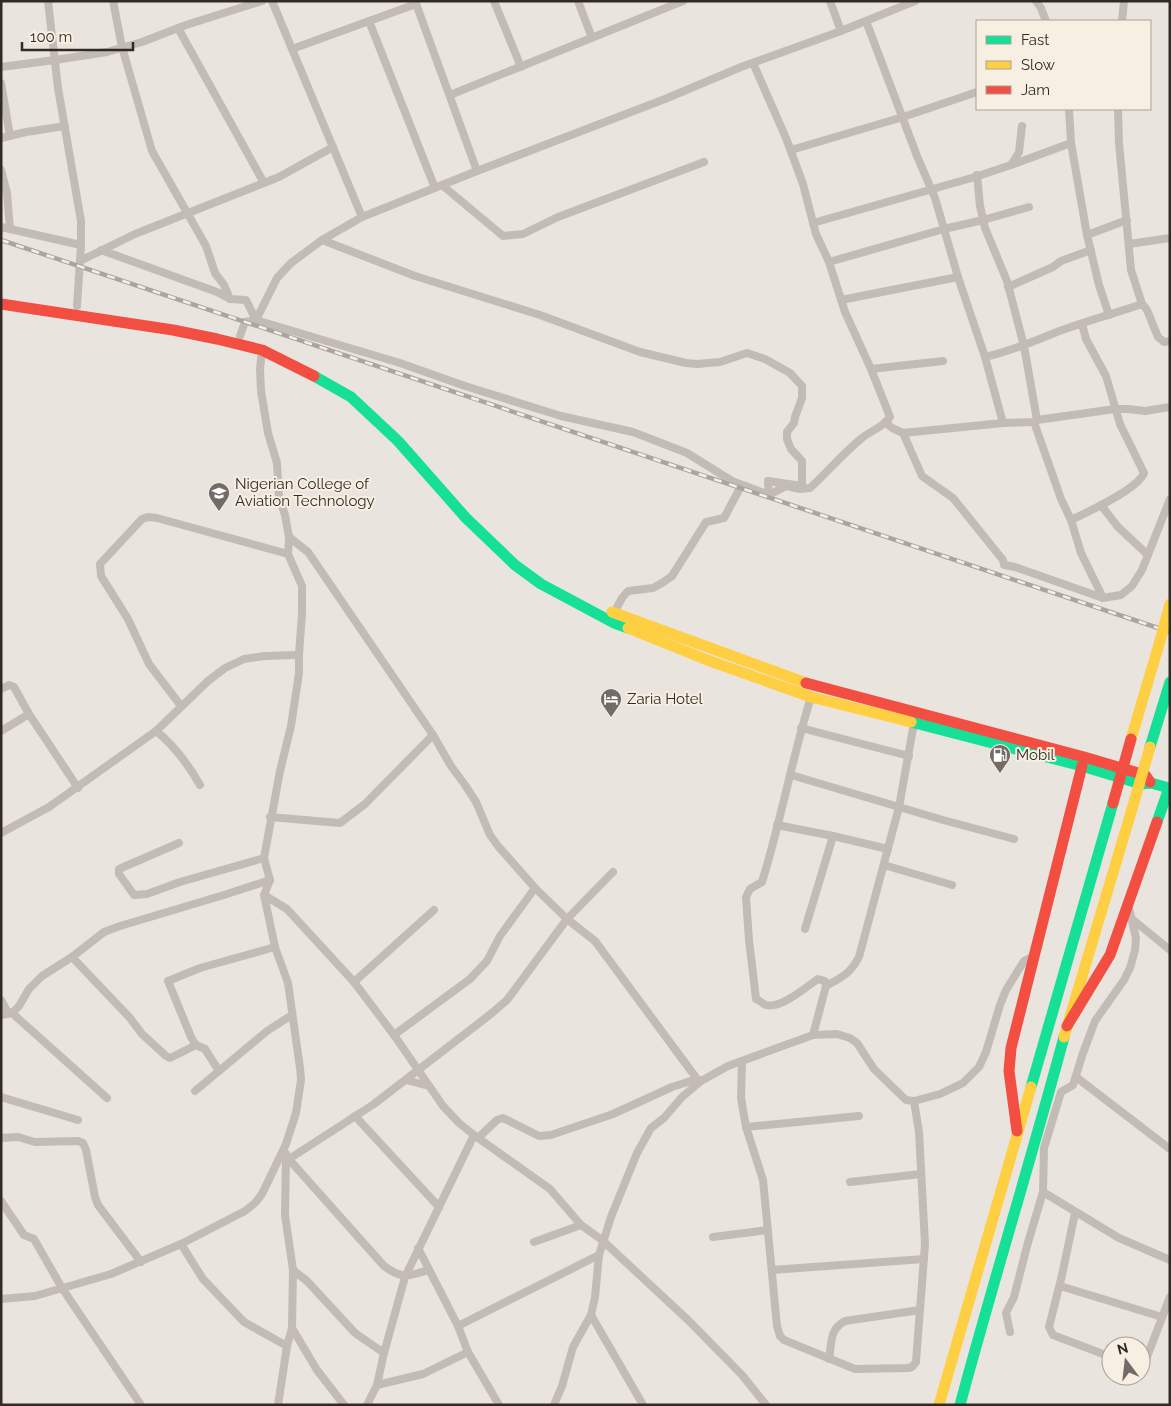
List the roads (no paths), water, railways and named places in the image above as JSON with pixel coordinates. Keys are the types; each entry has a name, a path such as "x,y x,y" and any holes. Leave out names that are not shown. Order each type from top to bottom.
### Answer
{"highway":[{"path":"1,294 189,324 240,336 295,355 358,392 405,435 487,527 517,556 550,579 614,613 809,684 1084,757 1145,775 1151,783"},
{"path":"1,304 173,330 217,339 262,350 296,366 351,397 398,441 466,518 491,543 541,584 623,626 707,660 811,697 1082,766 1141,784 1151,783 1168,788 1110,955 1104,968 1079,1003 1067,1026"},
{"path":"939,1405 1170,604"},
{"path":"960,1405 995,1276 1032,1156 1067,1026 1170,682"},
{"path":"1016,1142 1017,1126 1010,1086 1010,1059 1082,766"},
{"path":"1077,929 1095,933"}],"street":[{"path":"48,1 54,60 78,202 81,245 77,306"},
{"path":"113,1 122,47 152,151 206,246 215,273 230,299"},
{"path":"1,66 91,55 160,36 178,28 262,1"},
{"path":"272,1 362,217"},
{"path":"494,1 521,67"},
{"path":"578,1 592,38"},
{"path":"659,1 662,10"},
{"path":"450,95 683,1"},
{"path":"830,1 841,31"},
{"path":"256,320 276,278 291,263 322,240 362,217 914,1"},
{"path":"1036,1 1046,20"},
{"path":"1122,20 1124,1"},
{"path":"292,49 416,2 477,171"},
{"path":"368,21 439,186 503,236 522,234 558,216 704,162"},
{"path":"866,21 931,189 985,357 1003,423"},
{"path":"178,28 264,183"},
{"path":"240,336 245,322 256,320 561,416 633,432 687,453 732,481 769,495 786,486 800,489 810,488 863,437 885,422 890,417 890,413 841,300 829,262 816,234 803,184 791,150 753,63"},
{"path":"1,83 10,136"},
{"path":"791,150 903,117 976,92"},
{"path":"1069,110 1071,143 1087,235 1099,285 1109,315"},
{"path":"1118,110 1119,143 1131,270 1142,304 1160,340 1164,342 1170,341"},
{"path":"1,138 65,126"},
{"path":"1011,165 1018,152 1022,126"},
{"path":"813,223 1011,165 1071,143"},
{"path":"80,261 186,212 264,183 333,147"},
{"path":"1,170 7,193 10,229"},
{"path":"978,175 984,220 1008,287 1024,346 1036,421 1061,499 1071,520 1081,553 1103,598"},
{"path":"829,262 1029,207"},
{"path":"1087,235 1127,220"},
{"path":"1,227 81,245"},
{"path":"1129,244 1170,238"},
{"path":"322,240 415,276 547,317 640,352 686,363 706,364 720,362 747,353 756,355 781,367 802,386 803,392 794,424 787,432 787,439 791,449 802,461 802,486 768,481 769,495"},
{"path":"101,250 217,292 230,299 246,300 256,320"},
{"path":"1008,287 1061,261 1091,250"},
{"path":"841,300 958,277"},
{"path":"985,357 1024,346 1142,304"},
{"path":"1071,520 1136,484 1144,473 1120,424 1106,376 1086,339 1082,324"},
{"path":"1,1299 35,1296 111,1274 181,1244 230,1219 255,1203 265,1188 286,1144 296,1114 301,1080 288,983 275,947 264,895 270,880 264,858 270,817 291,726 299,673 302,586 288,554 289,537 279,497 277,463 268,433 261,391 260,369 262,350"},
{"path":"872,370 944,360"},
{"path":"903,433 1036,421 1116,409 1144,411 1170,408"},
{"path":"885,422 903,433 922,476 953,498 1003,560 1004,566 1015,567 1103,598 1121,595 1128,591 1142,570 1170,499"},
{"path":"614,613 628,591 653,588 672,576 706,522 724,518 740,488 745,486"},
{"path":"1101,505 1118,527 1148,555"},
{"path":"182,706 149,664 128,619 101,576 100,564 142,519 148,517 288,554"},
{"path":"289,537 308,552 433,735 450,766 476,802 490,835 535,888 567,919 595,941 699,1080"},
{"path":"1,832 49,807 156,731 208,681 225,668 244,659 299,655"},
{"path":"1,689 9,685 14,687 29,714 78,788"},
{"path":"811,697 801,728 791,775 762,882 750,889 746,897 756,998 766,1005 777,1004 792,998 818,979 825,981 826,986 813,1035"},
{"path":"1,731 29,714"},
{"path":"826,986 848,974 859,958 899,807 914,723"},
{"path":"801,728 909,756"},
{"path":"156,731 171,743 200,785"},
{"path":"270,817 340,823 365,804 433,735"},
{"path":"791,775 1014,839"},
{"path":"777,825 888,849"},
{"path":"805,929 833,836"},
{"path":"179,843 119,869 119,874 134,895 147,894 180,882 264,858"},
{"path":"884,865 952,884"},
{"path":"288,1158 355,1116 406,1080 507,1000 567,919 613,872"},
{"path":"7,1014 19,1006 29,989 42,976 72,957 104,932 224,896 270,880"},
{"path":"394,1035 470,979 487,960 500,936 535,888"},
{"path":"264,895 287,909 354,982 394,1035 443,1106 459,1123 550,1189 581,1225 602,1240 688,1320 742,1375 766,1405"},
{"path":"1010,1332 1006,1312 1014,1297 1043,1192 1044,1148 1060,1092 1074,1085 1083,1053 1096,1021 1124,980 1130,968 1135,950 1136,938 1128,903"},
{"path":"354,982 434,910"},
{"path":"1132,919 1170,950"},
{"path":"220,1071 205,1049 196,1045 168,981 200,968 275,947"},
{"path":"367,1405 378,1386 384,1353 405,1277 418,1248 425,1238 476,1137 497,1120 503,1118 539,1136 550,1135 612,1114 672,1087 699,1080 728,1066 813,1035 837,1034 850,1038 857,1043 874,1069 900,1096 914,1102 958,1086 968,1079 979,1067 1006,990 1024,961 1035,956"},
{"path":"72,957 130,1018 142,1034 170,1058 196,1045"},
{"path":"1,1000 7,1014 107,1098"},
{"path":"195,1091 267,1031 292,1015"},
{"path":"742,1061 741,1098 746,1127 764,1180 777,1326 780,1336 784,1340 855,1369 912,1367 916,1362 925,1244 919,1132 914,1102"},
{"path":"1076,1077 1170,1150"},
{"path":"406,1080 429,1086"},
{"path":"554,1405 562,1386 573,1347 591,1315 595,1296 598,1255 602,1240 637,1153 651,1128 664,1118 699,1080"},
{"path":"1,1098 78,1120"},
{"path":"355,1116 439,1208"},
{"path":"746,1127 859,1116"},
{"path":"1,1138 18,1137 36,1142 78,1141 83,1143 98,1205 141,1262"},
{"path":"278,1405 287,1346 292,1328 294,1270 285,1215 288,1158 286,1144"},
{"path":"288,1158 384,1266 396,1275 405,1277 429,1270"},
{"path":"850,1182 921,1174"},
{"path":"1043,1192 1119,1238 1170,1260"},
{"path":"1,1201 24,1235 34,1238 62,1288 141,1405"},
{"path":"1075,1213 1060,1286 1049,1327 1053,1335 1101,1353"},
{"path":"534,1242 581,1225"},
{"path":"713,1237 768,1230"},
{"path":"181,1244 203,1279 244,1322 287,1346"},
{"path":"418,1248 458,1326 468,1352 499,1405"},
{"path":"458,1326 598,1255"},
{"path":"772,1270 924,1259"},
{"path":"294,1270 355,1333 384,1353"},
{"path":"1060,1286 1162,1318"},
{"path":"1151,1346 1170,1297"},
{"path":"829,1359 833,1331 837,1325 845,1321 920,1310"},
{"path":"591,1315 643,1405"},
{"path":"292,1328 317,1370 344,1405"},
{"path":"378,1386 423,1374 468,1352"}],"railway":[{"path":"1,240 1170,632"}],"place":[{"name":"Nigerian College of Aviation Technology","path":"219,512"},
{"name":"Zaria Hotel","path":"611,718"},
{"name":"Mobil","path":"1000,774"}]}
